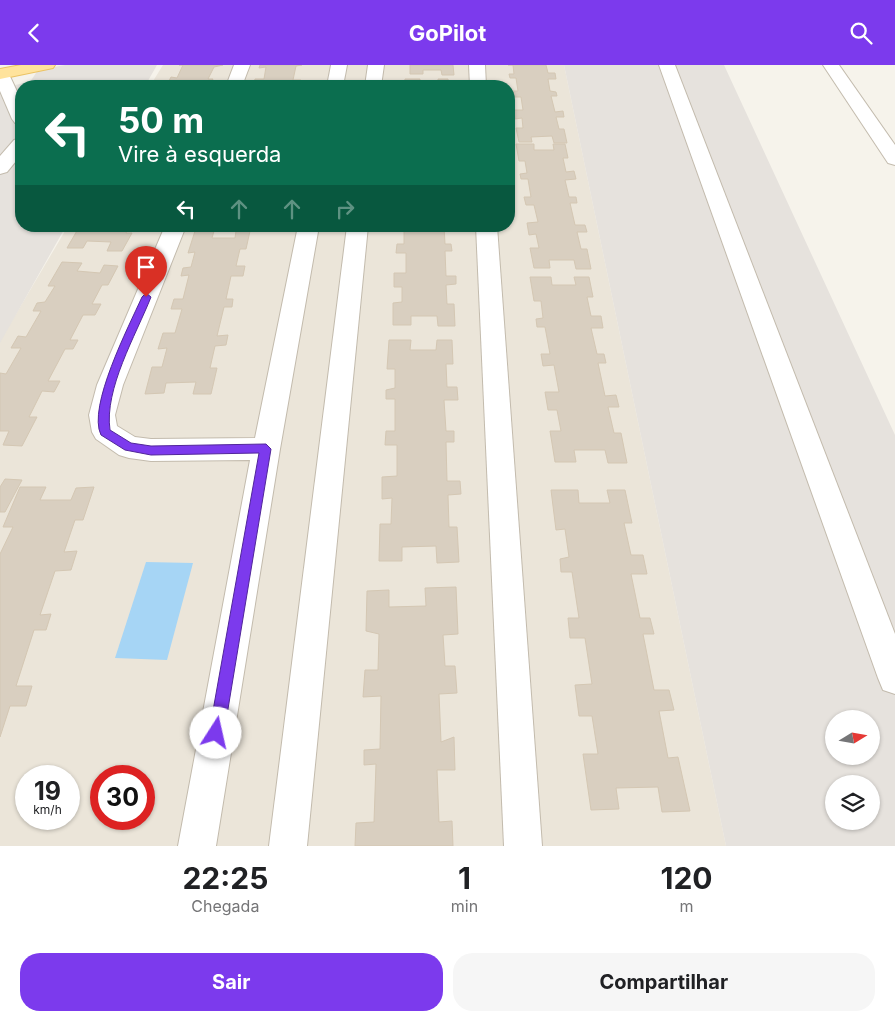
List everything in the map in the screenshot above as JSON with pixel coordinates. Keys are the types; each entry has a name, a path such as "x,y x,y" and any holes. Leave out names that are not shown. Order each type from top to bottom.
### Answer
{"main road":[{"path":"0,74 48,65"}],"street":[{"path":"236,80 242,65"},
{"path":"336,80 339,65"},
{"path":"374,80 376,65"},
{"path":"477,65 478,80"},
{"path":"667,65 895,678"},
{"path":"831,65 895,159"},
{"path":"0,74 15,106"},
{"path":"0,168 15,151"},
{"path":"174,232 110,385 102,415 105,432 129,447 151,450 266,449"},
{"path":"196,846 266,449 308,232"},
{"path":"288,846 357,232"},
{"path":"486,232 523,846"}],"shaded area":[{"path":"65,65 157,65 148,80 31,80 38,70"},
{"path":"163,65 564,65 726,846 0,846 0,341 64,232 515,232 515,80 154,80"},
{"path":"564,65 724,65 895,435 895,846 726,846"},
{"path":"15,85 15,232 63,232 0,343 0,88"}],"water":[{"path":"146,562 193,563 167,660 115,658"}],"building":[{"path":"183,65 223,65 214,67 208,79 212,80 170,80 171,77 177,78"},
{"path":"260,65 302,65 296,66 293,80 255,80 264,79 266,67 259,68"},
{"path":"410,65 453,65 454,75 442,75 441,70 423,70 423,74 410,74"},
{"path":"513,65 546,65 548,73 555,73 556,79 548,79 550,91 556,92 557,96 551,96 555,112 563,111 564,117 556,117 559,129 564,129 567,143 554,143 552,136 531,137 532,142 519,142 516,128 523,128 522,118 515,119 515,110 523,110 521,97 515,97 515,91 518,91 516,78 510,78 509,74 514,74"},
{"path":"516,144 534,144 534,150 554,150 553,144 565,144 568,158 563,158 566,172 574,171 576,179 565,180 569,197 576,197 577,203 570,203 575,225 585,225 587,232 577,232 581,249 587,249 591,269 576,269 574,260 549,260 550,268 534,268 530,248 539,248 536,234 529,235 527,223 538,222 534,205 526,205 524,197 531,197 528,179 521,179 520,174 527,173 525,161 519,161"},
{"path":"76,232 132,233 122,251 107,251 111,242 87,241 83,248 67,248"},
{"path":"195,232 214,232 212,238 235,238 236,232 250,232 246,249 240,249 236,266 245,266 243,276 231,276 226,299 233,299 232,307 224,307 217,336 228,335 226,345 215,346 210,368 217,368 211,394 193,394 196,382 166,383 164,393 145,394 152,367 162,367 167,348 158,349 163,333 175,333 182,309 171,309 174,299 183,299 189,275 181,276 183,268 191,267 195,252 188,253"},
{"path":"404,232 444,232 445,244 451,244 452,251 445,251 446,276 456,276 456,284 446,285 447,304 454,304 455,326 438,326 437,316 411,316 411,325 393,325 393,303 402,302 402,287 394,287 394,273 406,273 406,253 396,253 397,244 404,244"},
{"path":"62,262 82,263 77,271 100,273 104,265 118,266 108,285 102,285 92,304 101,304 95,315 83,315 70,340 78,340 73,349 65,349 48,381 60,381 54,392 42,391 29,417 37,417 22,446 3,445 9,431 0,431 0,373 6,374 21,348 11,348 18,336 26,337 41,311 33,311 37,303 45,302 55,286 48,286"},
{"path":"530,277 551,277 552,285 576,285 574,277 589,277 593,297 587,297 591,316 601,316 603,328 591,328 597,354 604,354 606,363 598,363 605,396 616,395 619,407 608,407 614,433 621,433 627,463 608,463 605,450 574,450 576,462 555,462 550,431 561,431 557,410 548,410 545,392 559,392 554,365 543,366 541,354 550,354 545,327 537,327 536,319 543,318 541,301 534,301"},
{"path":"389,340 411,340 410,350 436,350 437,340 452,340 453,364 446,364 447,387 457,387 458,400 444,400 446,431 454,431 454,442 446,442 447,481 460,481 461,494 448,495 449,527 457,527 459,562 437,563 436,546 402,547 402,561 379,561 380,524 391,524 392,498 382,499 382,477 397,476 397,445 385,445 386,431 395,431 395,399 386,399 386,390 395,388 395,369 387,369"},
{"path":"5,479 22,480 5,512 0,512 0,487"},
{"path":"20,487 46,487 40,500 71,500 76,488 94,487 83,520 75,520 64,552 77,551 71,570 55,571 40,615 51,614 46,630 34,630 16,686 32,686 26,706 10,706 0,737 0,554 13,527 3,527"},
{"path":"551,490 578,490 579,503 610,503 607,490 625,490 632,523 624,523 631,555 643,555 647,574 631,574 640,618 650,618 654,634 643,634 654,690 669,690 674,710 659,711 668,758 678,757 690,811 662,812 658,787 616,788 619,809 591,810 583,754 598,754 592,716 579,716 575,685 592,684 585,638 570,638 568,618 579,618 572,572 561,572 560,559 569,557 565,529 556,530"},
{"path":"456,587 458,634 443,635 445,666 455,666 457,693 439,694 441,742 454,737 455,770 437,770 439,822 452,821 453,846 355,846 356,823 374,822 376,764 364,765 364,750 380,749 381,696 363,697 365,670 378,670 379,634 366,631 367,591 389,590 389,607 426,606 425,588"}],"route":[{"path":"146,297 110,385 102,415 105,432 118,443 129,447 151,450 266,449 216,733"}]}
